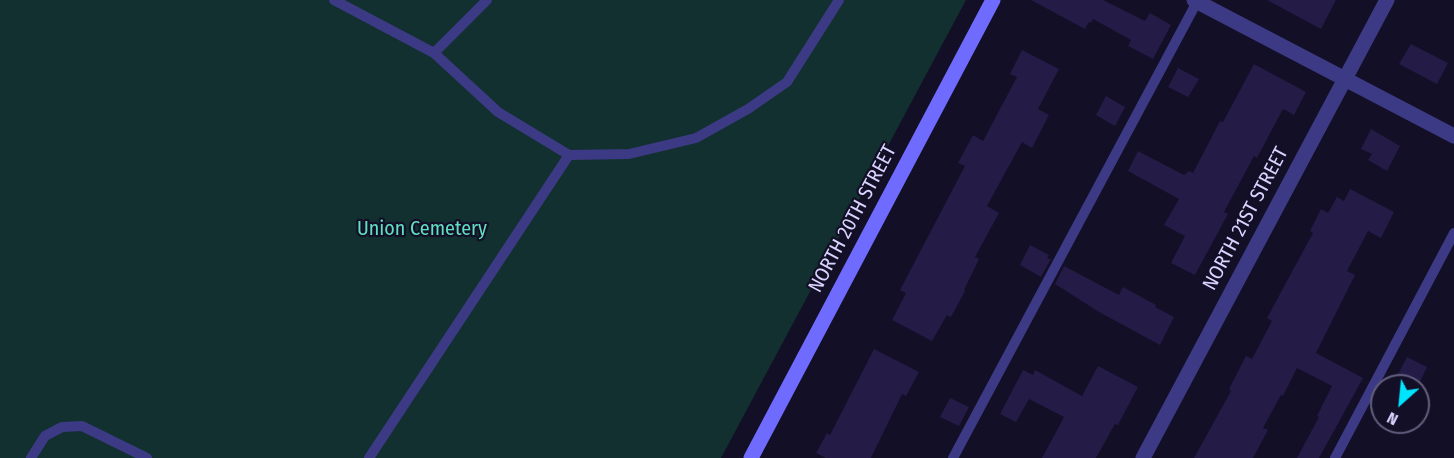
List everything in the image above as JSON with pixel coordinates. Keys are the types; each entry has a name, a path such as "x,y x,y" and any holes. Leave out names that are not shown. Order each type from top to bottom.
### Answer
{"main road":[{"name":"NORTH 20TH STREET","path":"751,458 993,0"}],"street":[{"name":"NORTH 21ST STREET","path":"1143,458 1387,0"},
{"path":"1197,1 1454,136"}],"lane":[{"path":"334,0 434,53 498,112 569,155 629,154 696,138 748,109 787,82 839,0"},
{"path":"434,53 487,0"},
{"path":"953,458 1197,1"},
{"path":"369,458 569,155"},
{"path":"1335,458 1454,233"},
{"path":"31,458 45,436 62,427 82,426 147,458"}],"green space":[{"name":"Union Cemetery","path":"0,0 966,0 721,458 0,458"}],"building":[{"path":"1031,0 1103,0 1145,21 1150,13 1171,25 1153,59 1128,46 1131,40 1093,19 1085,29"},
{"path":"1267,0 1336,0 1321,29"},
{"path":"1411,44 1448,63 1437,84 1399,64"},
{"path":"1022,50 1059,69 1038,109 1049,115 1032,148 1022,142 987,206 999,213 975,257 979,259 965,291 951,317 947,315 932,341 892,320 906,293 900,290 965,166 958,163 973,135 983,141 1017,77 1010,74"},
{"path":"1254,64 1306,92 1294,115 1283,109 1257,158 1254,156 1224,212 1228,214 1195,275 1171,263 1185,236 1164,225 1179,199 1128,171 1138,151 1184,175 1189,171 1193,173 1220,121 1223,122"},
{"path":"1178,68 1199,79 1188,97 1168,87"},
{"path":"1106,96 1125,107 1115,126 1096,115"},
{"path":"1371,129 1400,146 1387,171 1368,160 1372,154 1361,149"},
{"path":"1350,189 1394,212 1381,238 1368,231 1347,271 1355,275 1316,353 1363,378 1319,458 1297,458 1319,417 1317,416 1332,386 1297,368 1263,428 1268,430 1253,458 1194,458 1231,391 1229,389 1246,356 1252,359 1272,321 1267,318 1313,233 1310,231 1321,209 1328,213 1337,197 1344,201"},
{"path":"1030,245 1049,255 1047,258 1051,259 1041,277 1020,265"},
{"path":"1064,266 1119,295 1123,287 1174,317 1160,345 1099,312 1055,284"},
{"path":"874,349 919,372 906,396 902,394 871,458 826,458 816,453 827,433 830,435"},
{"path":"1407,357 1427,367 1424,374 1398,374"},
{"path":"1098,366 1138,387 1118,425 1115,424 1096,458 1042,458 1064,417 1029,399 1016,422 1000,414 1023,370 1033,375 1035,370 1082,396"},
{"path":"950,398 969,407 959,426 940,417"}]}
